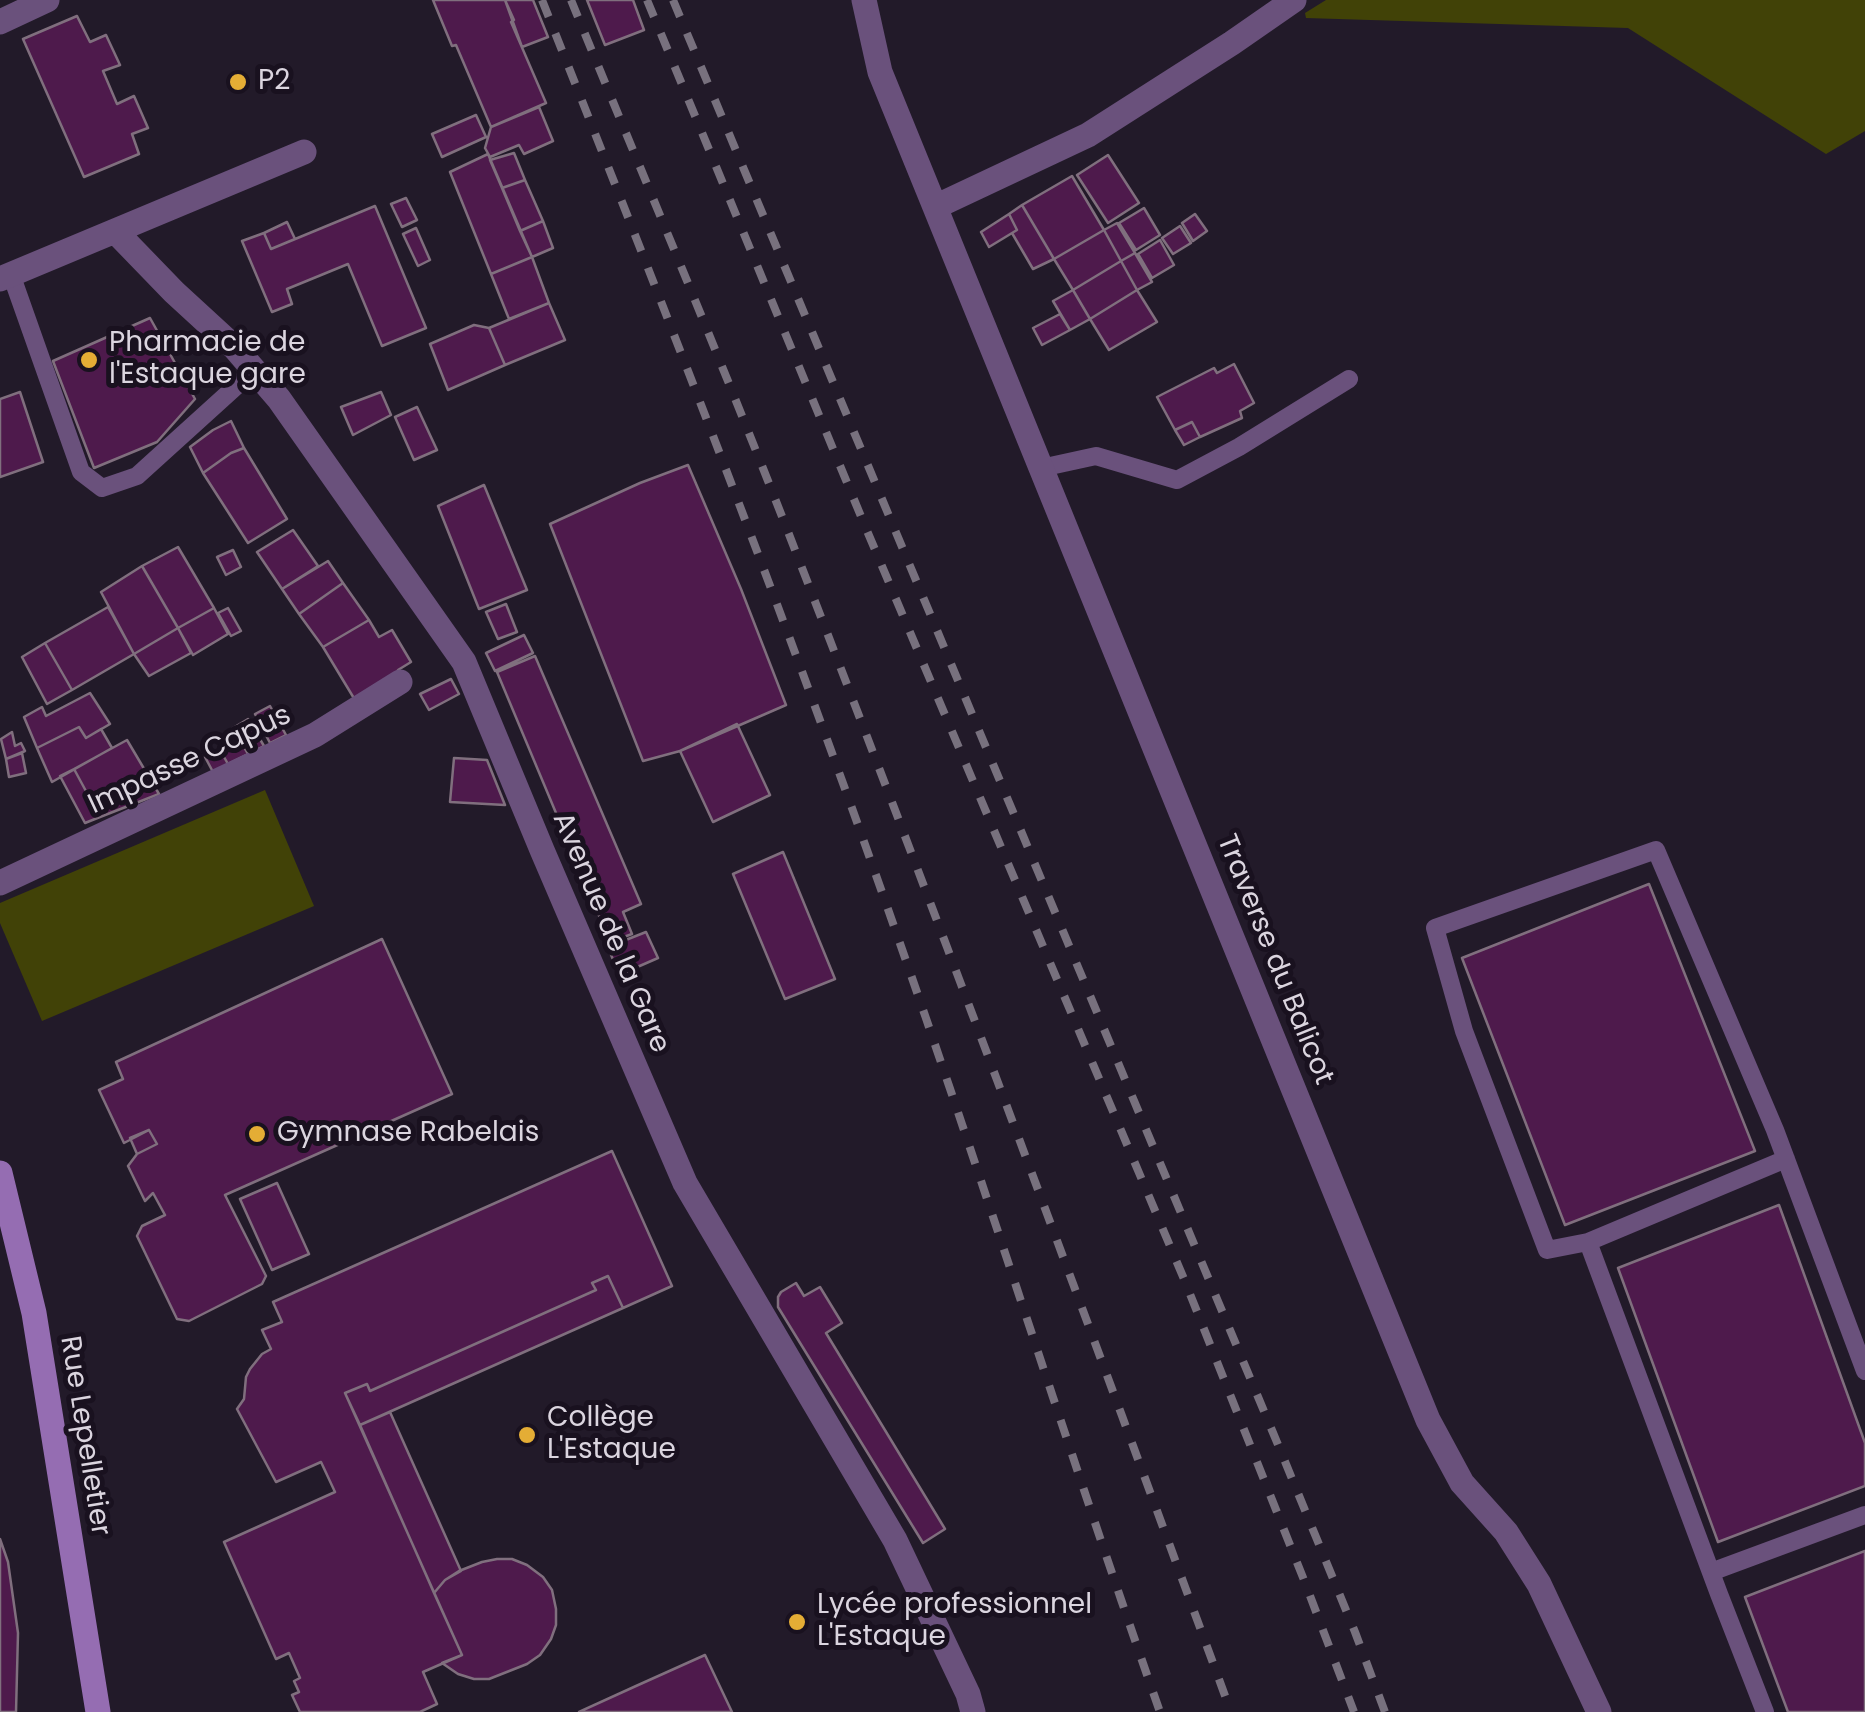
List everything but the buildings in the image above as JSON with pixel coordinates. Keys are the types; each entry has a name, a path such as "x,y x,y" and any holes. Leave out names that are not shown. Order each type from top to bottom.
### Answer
{"street":[{"path":"0,22 47,0"},
{"name":"Traverse du Balicot","path":"864,0 880,72 1428,1420 1462,1483 1506,1532 1540,1584 1599,1712"},
{"path":"935,207 1088,135 1294,0"},
{"path":"6,276 304,152"},
{"name":"Avenue de la Gare","path":"115,230 235,348 279,399 464,662 685,1183 895,1540 973,1712"},
{"name":"Impasse Capus","path":"0,882 315,736 400,682"},
{"name":"Rue Lepelletier","path":"0,1172 34,1313 98,1712"}],"lane":[{"path":"6,276 80,472 102,488 136,476 254,370"},
{"path":"1040,468 1096,456 1177,480 1349,379"},
{"path":"1786,1159 1588,1242 1548,1250 1464,1031 1435,928 1656,850 1786,1159 1865,1371"},
{"path":"1588,1242 1766,1712"},
{"path":"1711,1572 1865,1515"}],"shaded area":[{"path":"1326,0 1865,0 1865,131 1826,154 1628,28 1306,18 1305,13"},
{"path":"265,790 314,906 42,1021 0,923 0,903"}],"railway":[{"path":"542,0 812,697 930,1029 1160,1712"},
{"path":"571,0 853,699 1231,1712"},
{"path":"647,0 1184,1279 1354,1712"},
{"path":"673,0 1279,1447 1385,1712"}],"place":[{"name":"P2","path":"238,82"},
{"name":"Pharmacie de l'Estaque gare","path":"89,360"},
{"name":"Gymnase Rabelais","path":"257,1134"},
{"name":"Collège L'Estaque","path":"527,1435"},
{"name":"Lycée professionnel L'Estaque","path":"797,1622"}]}
